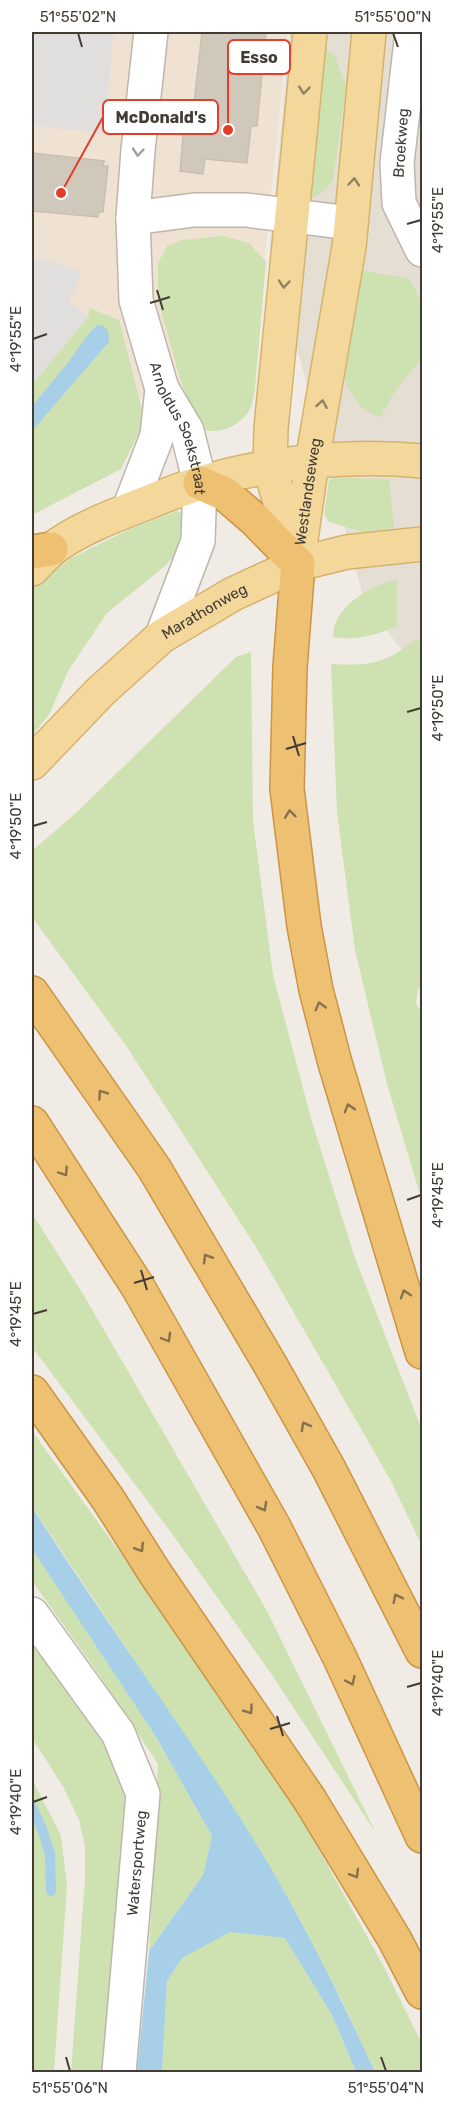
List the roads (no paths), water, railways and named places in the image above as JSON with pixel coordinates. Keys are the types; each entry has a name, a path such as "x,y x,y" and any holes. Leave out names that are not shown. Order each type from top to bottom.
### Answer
{"highway":[{"path":"200,483 225,494 254,519 298,564 290,667 287,789 304,926 316,990 335,1063 423,1352"},
{"path":"32,993 154,1168 272,1366 423,1651"},
{"path":"32,1123 138,1287 274,1527 340,1658 423,1836"},
{"path":"32,1392 108,1499 310,1800 395,1940 423,1992"}],"main road":[{"name":"Westlandseweg","path":"298,564 270,468 271,428 310,32"},
{"name":"Westlandseweg","path":"298,564 312,462 344,279 350,223 362,37"},
{"path":"38,557 83,531 129,509 200,483 270,468 312,462 400,459 423,462"},
{"name":"Marathonweg","path":"32,763 100,691 162,636 233,594 298,564 347,552 423,544"}],"street":[{"name":"Arnoldus Soekstraat","path":"151,32 133,218 136,300 162,389 187,430 200,483 198,541 162,636"},
{"name":"Broekweg","path":"412,32 397,163 399,203 423,250"},
{"path":"133,218 194,210 262,211 350,223"},
{"path":"129,509 157,436 162,389"},
{"name":"Watersportweg","path":"32,1614 118,1733 143,1794 119,2073"}],"water":[{"path":"101,325 109,334 109,342 32,431 32,406 91,331"},
{"path":"32,1507 218,1784 262,1854 314,1946 375,2072 356,2072 332,2015 285,1938 230,1932 182,1958 167,1981 162,2072 137,2072 149,1951 203,1875 212,1836 156,1737 32,1549"}],"waterway":[{"path":"32,1807 50,1854 51,1891"}],"place":[{"name":"Esso","path":"228,130"},
{"name":"McDonald's","path":"61,193"}]}
